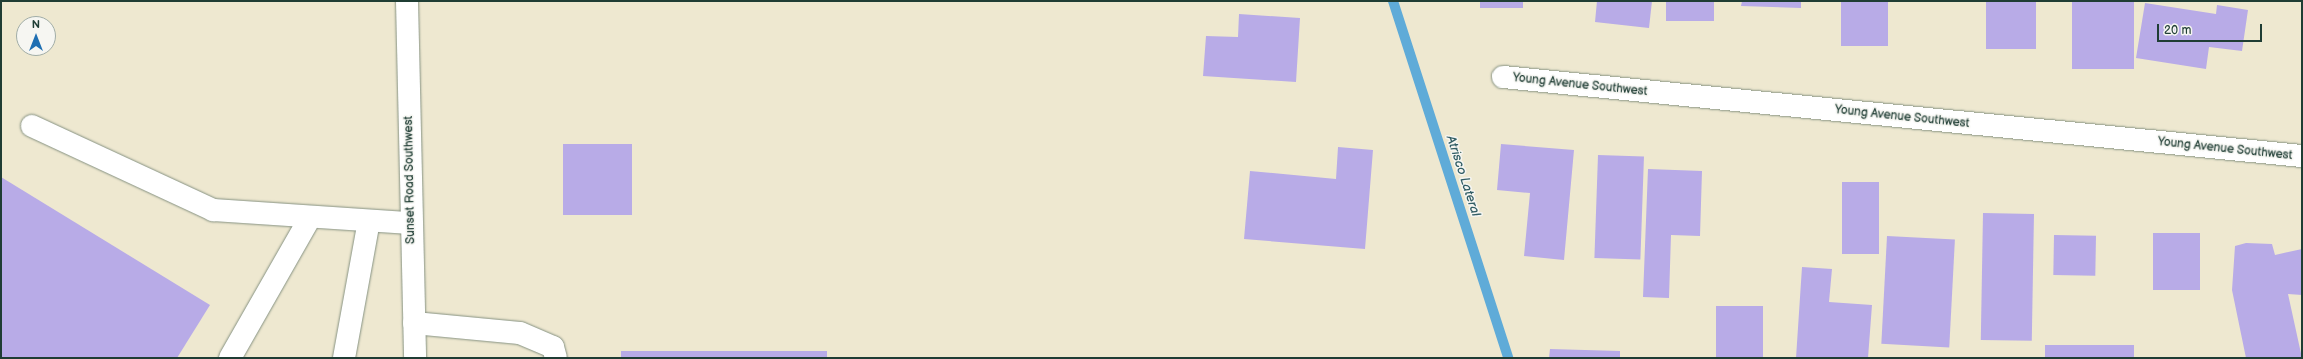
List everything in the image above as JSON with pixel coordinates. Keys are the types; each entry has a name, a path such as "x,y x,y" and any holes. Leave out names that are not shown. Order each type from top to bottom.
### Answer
{"street":[{"name":"Sunset Road Southwest","path":"406,1 415,358"},
{"name":"Young Avenue Southwest","path":"1503,77 2302,156"},
{"path":"32,126 213,210 310,218 411,223"},
{"path":"230,358 310,218"},
{"path":"344,358 369,221"},
{"path":"414,323 520,333 553,347 556,358"}],"building":[{"path":"1480,1 1523,1 1523,8 1480,8"},
{"path":"1597,1 1652,1 1649,28 1595,22"},
{"path":"1666,1 1714,1 1714,21 1666,21"},
{"path":"1742,1 1801,1 1801,8 1741,6"},
{"path":"1841,1 1888,1 1888,46 1841,46"},
{"path":"1986,1 2036,1 2036,49 1986,49"},
{"path":"2072,1 2134,1 2134,69 2072,69"},
{"path":"2145,3 2216,14 2217,5 2248,10 2242,51 2209,47 2206,69 2136,58"},
{"path":"1239,14 1300,18 1296,82 1203,76 1206,36 1238,37"},
{"path":"563,144 632,144 632,215 563,215"},
{"path":"1501,144 1574,150 1564,260 1524,256 1530,193 1497,190"},
{"path":"1338,147 1373,150 1365,249 1244,239 1250,171 1336,179"},
{"path":"1598,155 1644,157 1640,260 1594,258"},
{"path":"1648,169 1702,171 1700,236 1671,235 1669,298 1643,297"},
{"path":"1,177 210,305 177,358 1,358"},
{"path":"1842,182 1879,182 1879,254 1842,254"},
{"path":"1983,213 2034,214 2032,341 1981,340"},
{"path":"2153,233 2200,233 2200,290 2153,290"},
{"path":"2054,235 2096,236 2095,276 2053,275"},
{"path":"1887,236 1955,240 1949,347 1881,344"},
{"path":"2246,243 2272,244 2275,255 2302,249 2302,295 2288,294 2302,358 2246,358 2232,290 2235,246"},
{"path":"1802,267 1832,269 1829,302 1872,305 1868,358 1796,358"},
{"path":"1716,306 1763,306 1763,358 1716,358"},
{"path":"2045,345 2134,345 2134,358 2045,358"},
{"path":"1550,349 1620,351 1620,358 1549,358"},
{"path":"621,351 827,351 827,358 621,358"}],"waterway":[{"name":"Atrisco Lateral","path":"1393,1 1508,358"}]}
